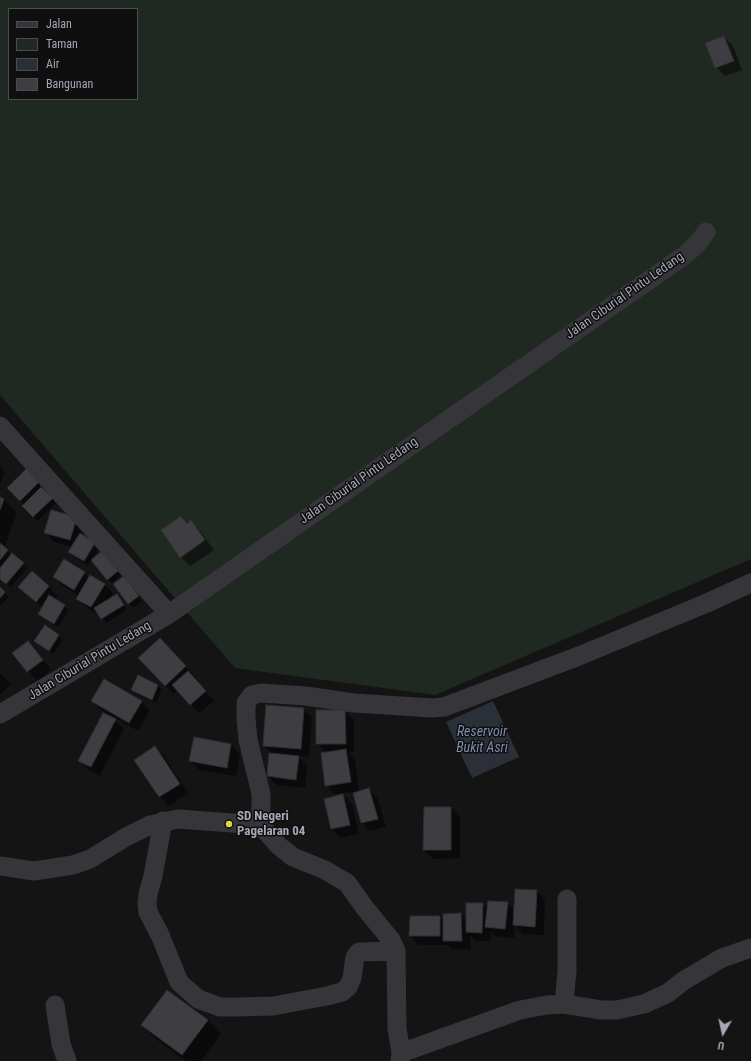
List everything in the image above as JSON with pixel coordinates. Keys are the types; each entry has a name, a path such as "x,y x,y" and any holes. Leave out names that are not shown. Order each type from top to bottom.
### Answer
{"street":[{"name":"Jalan Ciburial Pintu Ledang","path":"0,714 169,614 685,255 698,243 706,232"},
{"path":"0,426 169,614"},
{"path":"260,825 261,794 248,740 246,719 246,704 252,695 261,693 306,696 354,703 432,708 444,707 579,656 707,603 751,583"},
{"path":"0,866 34,871 73,865 90,859 126,837 150,825 163,821 191,819 260,825 279,846 293,857 325,870 347,883 391,940 396,951 397,1028 401,1057 520,1010 547,1005 564,1004 601,1010 617,1010 644,1004 668,992 722,958 751,948"},
{"path":"163,821 153,876 148,894 148,912 160,935 179,982 198,999 220,1007 236,1007 272,1006 327,996 342,992 348,987 352,978 355,958 359,952 396,951"},
{"path":"564,1004 567,899"},
{"path":"55,1005 60,1044 67,1061"}],"green space":[{"path":"0,0 751,0 751,559 435,695 235,668 0,395"}],"water":[{"name":"Reservoir Bukit Asri","path":"493,701 519,757 472,778 446,722"}],"building":[{"path":"724,36 734,61 715,68 705,43"},
{"path":"27,468 40,481 20,501 7,488"},
{"path":"41,487 53,498 33,517 22,506"},
{"path":"0,497 4,499 0,510"},
{"path":"51,510 77,517 70,540 44,533"},
{"path":"181,516 187,524 191,520 205,540 180,558 161,530"},
{"path":"80,533 95,543 84,561 68,552"},
{"path":"0,543 8,550 0,560"},
{"path":"102,551 118,571 107,580 91,560"},
{"path":"12,553 24,563 6,584 0,579 0,568"},
{"path":"64,559 85,572 74,590 53,577"},
{"path":"32,571 49,586 36,602 18,587"},
{"path":"90,575 105,584 91,607 76,599"},
{"path":"124,576 139,596 128,604 113,584"},
{"path":"0,587 5,592 0,598"},
{"path":"117,594 124,605 101,619 94,608"},
{"path":"49,595 65,605 54,624 38,614"},
{"path":"45,625 59,635 49,651 34,641"},
{"path":"160,638 186,666 165,686 138,658"},
{"path":"28,641 43,660 27,672 12,653"},
{"path":"188,671 206,691 190,705 172,685"},
{"path":"138,675 158,685 152,700 131,690"},
{"path":"104,679 142,701 129,723 91,701"},
{"path":"266,705 304,708 301,749 263,746"},
{"path":"316,710 345,710 346,744 316,744"},
{"path":"103,713 116,719 91,767 78,761"},
{"path":"194,737 231,744 227,768 189,761"},
{"path":"155,746 180,784 159,797 134,760"},
{"path":"346,749 351,782 325,786 321,753"},
{"path":"269,753 299,756 296,780 267,776"},
{"path":"369,788 378,819 361,823 353,793"},
{"path":"343,794 350,825 331,829 324,799"},
{"path":"424,807 451,807 451,850 423,850"},
{"path":"515,889 537,890 535,927 513,925"},
{"path":"488,901 508,902 505,929 485,927"},
{"path":"466,903 483,903 482,933 466,932"},
{"path":"461,913 462,941 443,941 443,914"},
{"path":"410,916 440,916 440,936 409,936"},
{"path":"167,990 208,1020 182,1055 141,1025"}],"place":[{"name":"SD Negeri Pagelaran 04","path":"229,824"}]}
